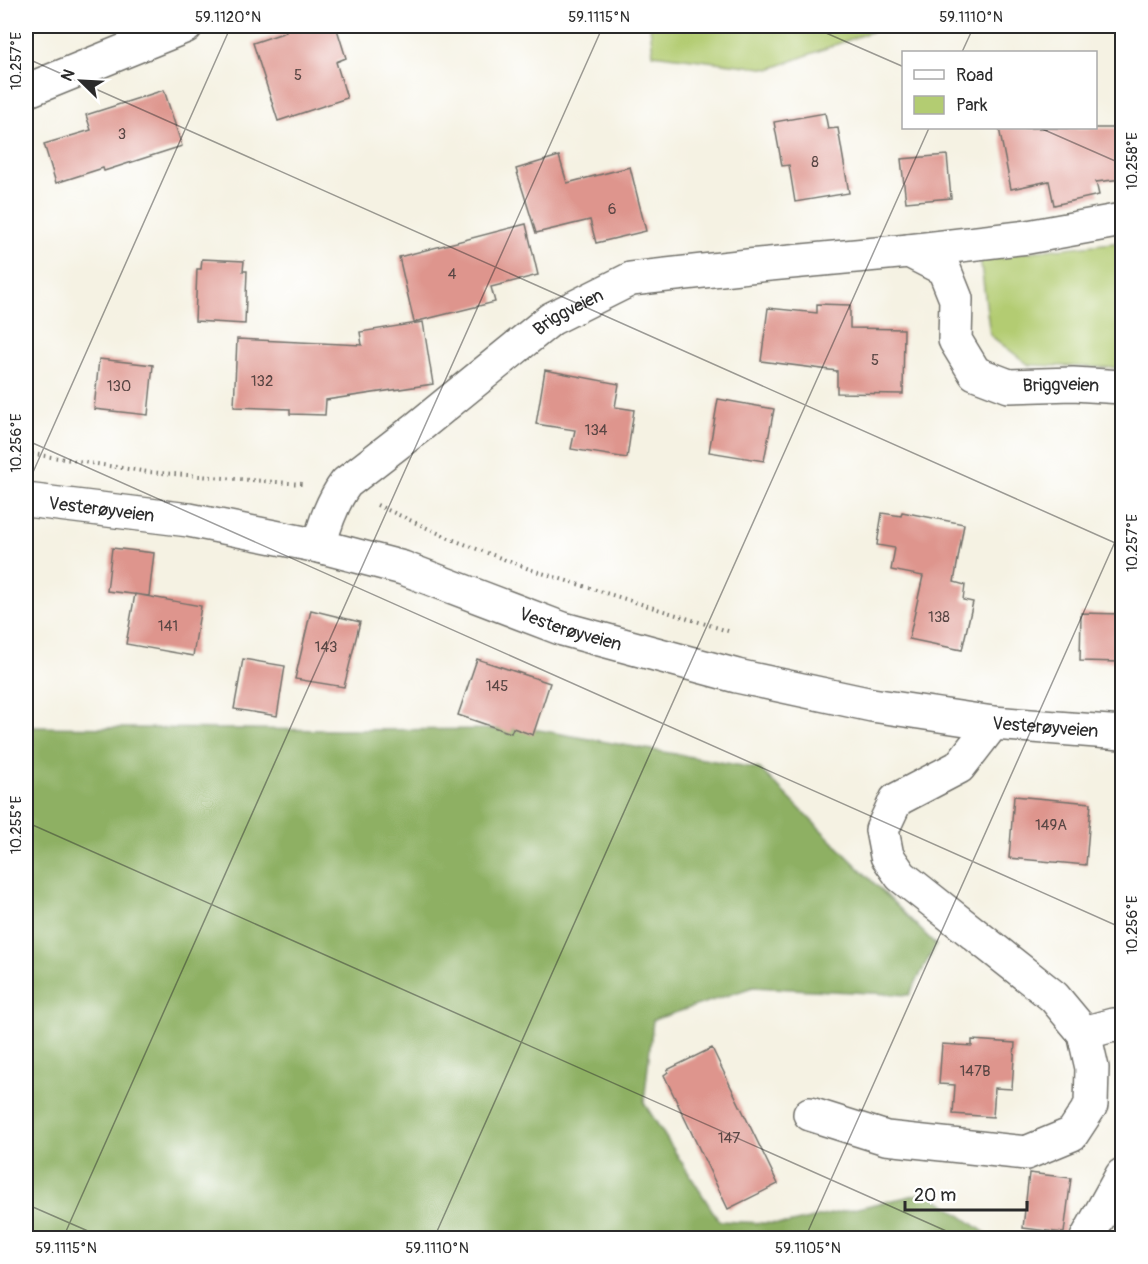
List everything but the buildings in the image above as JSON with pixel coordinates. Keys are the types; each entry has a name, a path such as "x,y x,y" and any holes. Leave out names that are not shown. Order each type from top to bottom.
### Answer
{"street":[{"path":"26,91 186,26"},
{"name":"Briggveien","path":"319,546 325,520 346,483 551,320 631,279 1028,237 1122,220"},
{"name":"Briggveien","path":"909,251 944,269 956,299 955,340 975,373 1009,386 1074,384 1122,387"},
{"name":"Vesterøyveien","path":"26,500 189,520 319,546 403,568 563,629 737,676 872,705 993,723 1122,733"},
{"path":"810,1114 886,1138 1026,1153 1072,1134 1091,1105 1092,1068 1084,1033 1054,997 901,876 886,856 882,830 896,800 959,767 993,723"},
{"path":"1084,1033 1113,1025 1122,1026"},
{"path":"1087,1239 1122,1175"}],"path":[{"path":"26,453 148,472 306,485"},
{"path":"374,504 450,539 532,570 730,632"}],"green space":[{"path":"650,26 886,26 770,69 653,54"},
{"path":"1122,242 1122,368 1029,365 990,335 980,257"},
{"path":"26,727 533,729 760,769 936,945 909,995 753,987 653,1020 644,1103 719,1221 787,1224 928,1192 987,1234 986,1238 26,1238"}]}
